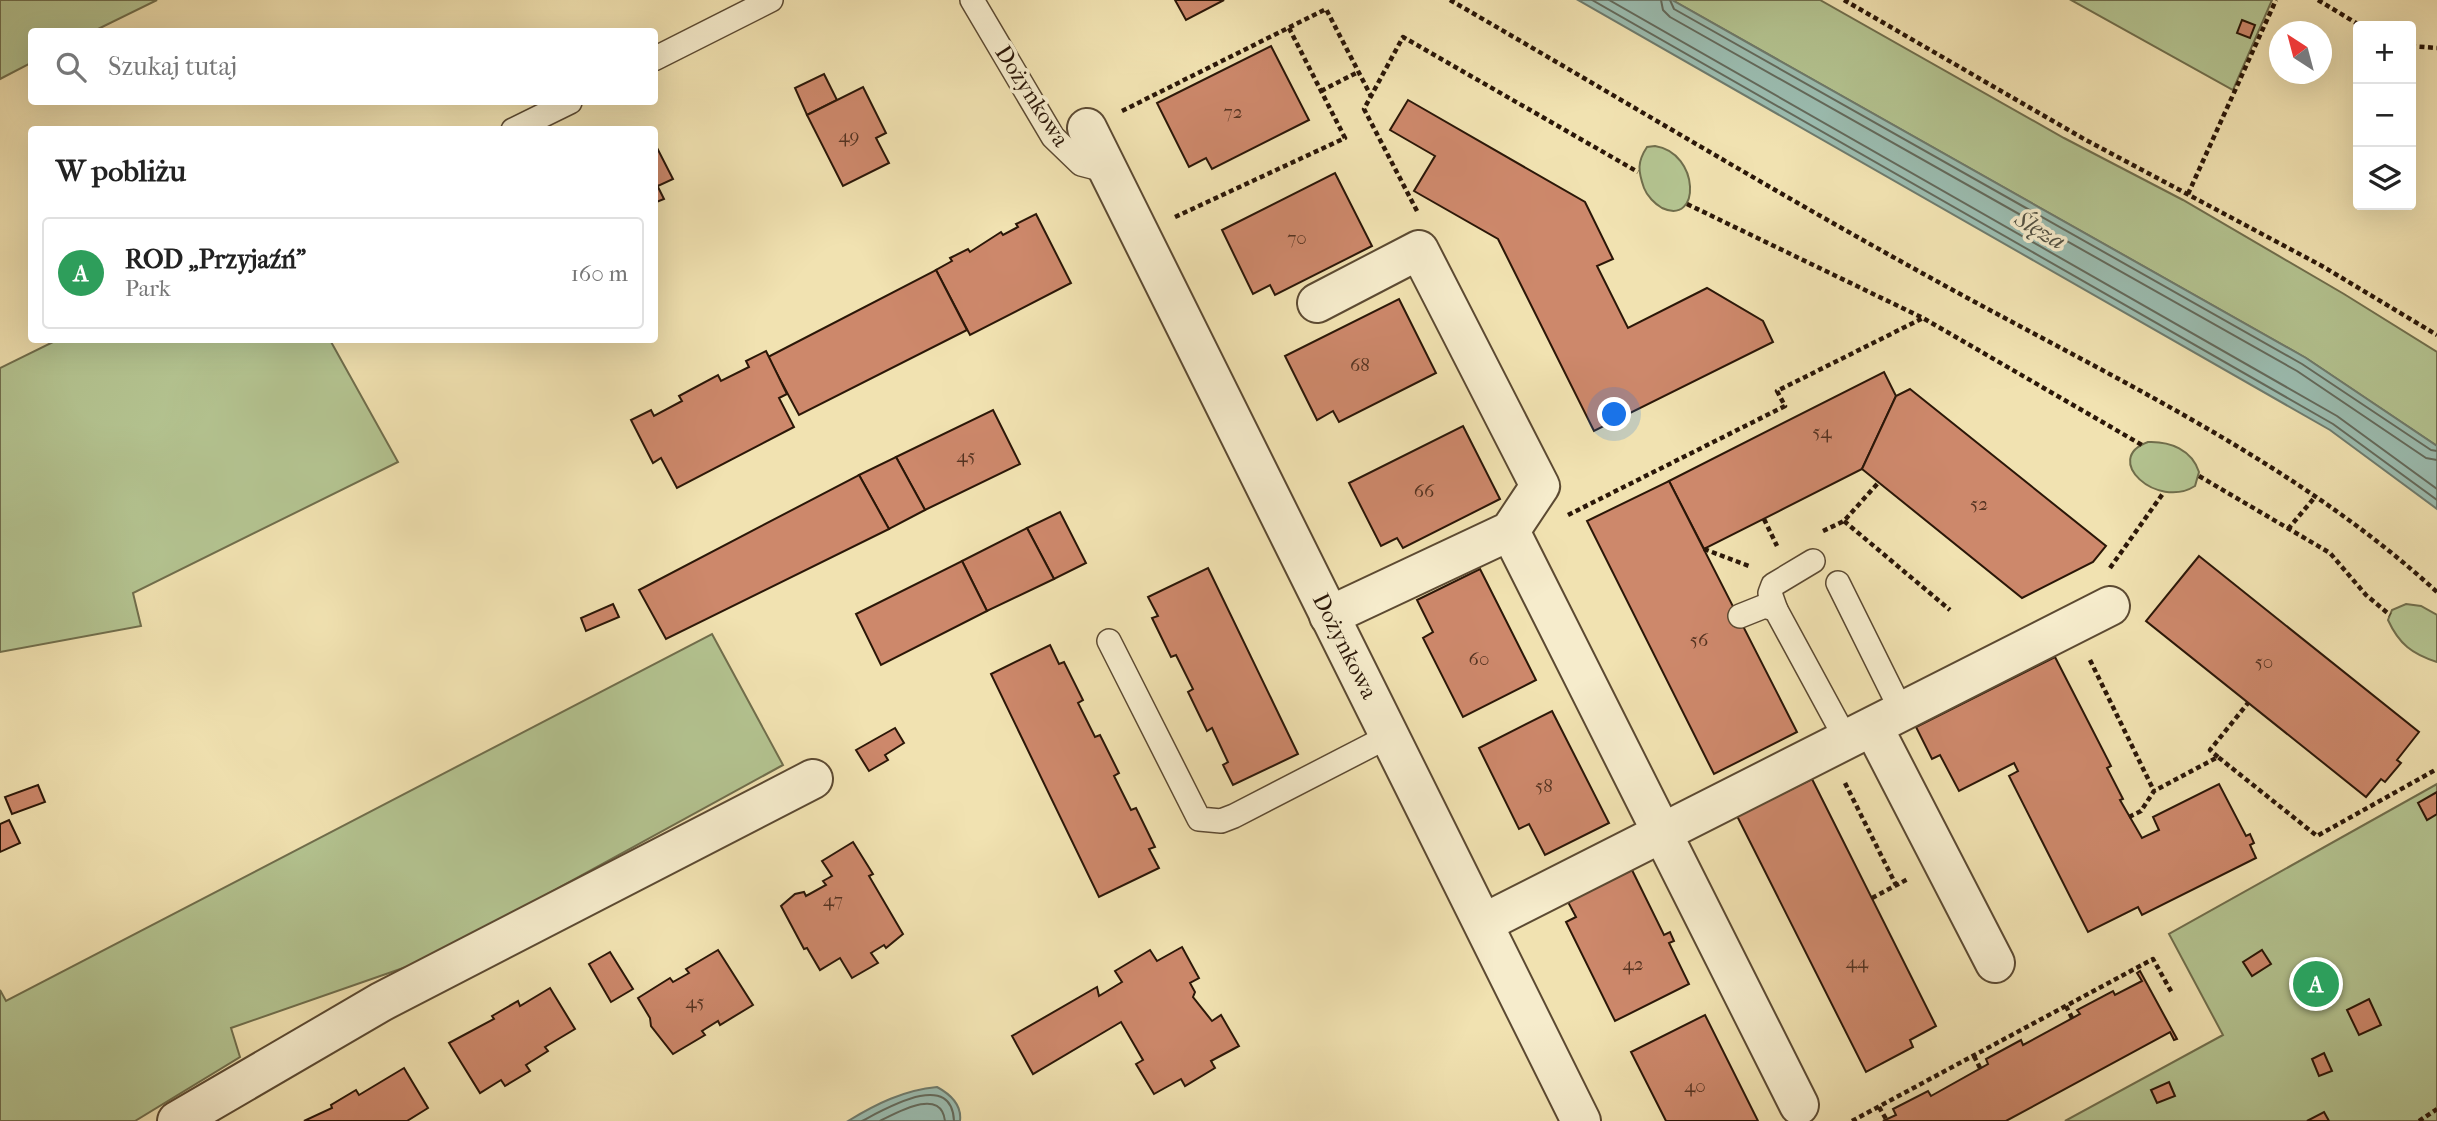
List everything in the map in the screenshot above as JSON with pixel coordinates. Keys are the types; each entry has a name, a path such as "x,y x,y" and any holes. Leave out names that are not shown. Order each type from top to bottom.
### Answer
{"street":[{"name":"Dożynkowa","path":"1103,120 1108,171 1581,1121"},
{"path":"1317,303 1419,250 1539,486 1513,536 1329,616"},
{"path":"1513,536 1799,1105"},
{"path":"1484,923 1663,830 2110,606"},
{"path":"1862,731 1994,963"},
{"path":"177,1121 382,1002 813,779"}],"lane":[{"path":"658,57 771,0"},
{"name":"Dożynkowa","path":"972,0 1053,137 1081,164 1108,171"},
{"path":"521,126 564,105"},
{"path":"1813,561 1773,585 1770,593 1776,610 1862,731"},
{"path":"1838,583 1862,731"},
{"path":"1740,616 1765,606 1776,610"},
{"path":"1109,641 1199,819 1221,821 1234,816 1391,735"}],"path":[{"path":"1450,0 1928,277 2227,442 2315,497 2391,550 2437,592"},
{"path":"1844,0 1961,70 2322,266 2437,335"},
{"path":"2188,194 2276,0"},
{"path":"2318,0 2353,21"},
{"path":"1103,120 1326,9 1371,96"},
{"path":"1175,217 1345,138 1289,28"},
{"path":"1419,250 1422,219 1364,109 1403,37 1638,172"},
{"path":"2416,46 2437,48"},
{"path":"1321,91 1358,72"},
{"path":"1687,204 1923,318 2142,445"},
{"path":"1513,536 1785,406 1777,391 1923,318"},
{"path":"2199,476 2330,553 2366,595 2390,615"},
{"path":"2288,529 2315,497"},
{"path":"1764,519 1780,551"},
{"path":"1844,521 1950,610"},
{"path":"2071,625 2154,790"},
{"path":"2248,703 2210,750 2317,836 2437,769"},
{"path":"1862,731 1896,885"},
{"path":"2129,817 2141,811 2154,790 2218,757"},
{"path":"1852,1121 2153,960 2172,993"},
{"path":"2066,1006 2072,1018"},
{"path":"1974,1056 1980,1068"},
{"path":"1879,1107 1886,1119"},
{"path":"2419,1121 2437,1110"}],"green space":[{"path":"0,0 157,0 100,28 28,28 28,65 0,79"},
{"path":"1672,0 1820,0 2064,138 2183,200 2437,352 2437,446 2306,358"},
{"path":"2071,0 2272,0 2233,90"},
{"path":"1655,146 1670,151 1681,161 1687,173 1689,198 1684,207 1675,211 1662,208 1654,202 1642,182 1641,157 1647,147"},
{"path":"51,343 332,343 398,462 133,593 141,626 0,652 0,368"},
{"path":"2148,442 2172,445 2186,453 2199,472 2195,486 2180,492 2165,492 2140,479 2132,470 2130,459 2135,450"},
{"path":"2406,604 2421,606 2437,615 2437,662 2407,647 2392,628 2388,620 2392,610"},
{"path":"712,634 783,765 429,959 231,1028 240,1057 135,1121 0,1121 0,990 6,1001"},
{"path":"2437,784 2437,1121 2065,1121 2223,1035 2169,934"}],"water":[{"name":"Ślęza","path":"1578,0 1672,0 2306,358 2437,446 2437,509 2330,430"},
{"path":"937,1087 954,1101 959,1110 960,1121 848,1121 891,1099 913,1091"}],"building":[{"path":"1175,0 1224,0 1186,20"},
{"path":"2242,20 2255,25 2250,38 2237,33"},
{"path":"1271,46 1309,120 1212,169 1206,158 1189,167 1157,103"},
{"path":"824,74 837,100 807,115 795,88"},
{"path":"863,87 886,133 876,138 889,163 843,186 807,115"},
{"path":"1408,100 1585,202 1613,259 1597,266 1628,328 1707,288 1763,321 1773,342 1594,431 1498,239 1414,191 1435,156 1390,130"},
{"path":"658,150 673,179 658,186"},
{"path":"1335,173 1372,246 1275,295 1270,285 1253,294 1222,230"},
{"path":"658,187 664,199 658,201"},
{"path":"1036,214 1071,283 970,335 936,270 952,261 950,258 968,249 970,252 1001,232 1003,235 1018,227 1016,224"},
{"path":"936,270 967,330 799,415 768,357"},
{"path":"1399,299 1436,373 1339,422 1333,411 1317,420 1285,356"},
{"path":"766,351 787,394 779,398 794,427 677,488 661,458 653,463 631,420 651,410 654,416 682,401 679,396 718,375 721,381 749,367 746,361"},
{"path":"1884,372 1896,396 1862,469 1704,549 1669,481"},
{"path":"1910,389 2106,546 2093,562 2022,598 1862,469 1896,396"},
{"path":"993,410 1020,464 925,510 896,457"},
{"path":"1463,426 1500,499 1403,548 1397,538 1381,546 1349,483"},
{"path":"896,457 925,510 889,529 859,475"},
{"path":"859,475 889,529 666,639 639,590"},
{"path":"1669,481 1797,732 1714,774 1587,521"},
{"path":"1060,512 1086,563 1054,579 1027,528"},
{"path":"1027,528 1054,579 987,611 962,561"},
{"path":"2199,556 2419,732 2397,760 2401,763 2385,782 2381,779 2366,797 2146,621"},
{"path":"962,561 987,611 881,665 856,614"},
{"path":"1208,568 1298,754 1233,785 1223,765 1228,762 1212,728 1207,731 1188,692 1193,689 1176,655 1171,657 1152,618 1158,616 1148,597"},
{"path":"1480,569 1536,680 1463,717 1423,638 1433,632 1417,600"},
{"path":"613,604 619,617 586,631 581,618"},
{"path":"1050,645 1059,664 1064,662 1083,700 1078,703 1095,737 1100,735 1119,773 1114,776 1131,810 1136,808 1155,847 1149,849 1159,868 1099,897 991,674"},
{"path":"2055,657 2111,766 2107,768 2123,799 2120,800 2142,838 2159,830 2153,817 2219,784 2246,836 2250,834 2254,843 2250,845 2256,858 2142,915 2138,907 2088,932 2009,776 2018,771 2014,763 1959,791 1940,755 1932,759 1916,727"},
{"path":"1552,711 1609,823 1545,855 1529,824 1519,829 1479,748"},
{"path":"895,728 904,743 885,755 888,760 869,771 856,750"},
{"path":"1812,779 1936,1026 1910,1040 1913,1047 1866,1072 1737,816"},
{"path":"38,785 45,802 12,814 5,797"},
{"path":"2437,792 2437,814 2427,820 2418,803"},
{"path":"9,820 20,843 0,852 0,824"},
{"path":"853,842 873,874 869,876 903,934 886,948 884,945 871,953 878,963 852,978 840,958 820,970 807,948 804,949 781,906 795,894 804,892 806,896 826,885 823,881 832,876 822,861"},
{"path":"1632,870 1664,935 1670,932 1674,941 1669,943 1689,984 1615,1021 1566,922 1576,917 1568,902"},
{"path":"1182,947 1199,978 1190,983 1195,992 1193,997 1212,1021 1221,1015 1239,1046 1211,1061 1215,1068 1185,1086 1181,1079 1154,1094 1136,1064 1143,1060 1121,1022 1033,1074 1012,1036 1097,987 1099,996 1122,982 1115,971 1150,950 1157,961"},
{"path":"718,950 753,1005 720,1025 718,1021 702,1031 705,1035 673,1054 651,1026 650,1018 638,998 670,978 673,982 689,973 686,969"},
{"path":"2262,950 2271,964 2252,976 2243,962"},
{"path":"610,952 633,989 611,1002 589,964"},
{"path":"2140,971 2177,1039 2174,1040 2170,1032 2006,1121 1883,1121 1896,1115 1893,1109 1928,1091 1931,1096 1988,1064 1986,1059 2021,1040 2023,1045 2080,1014 2077,1010 2113,991 2115,995 2142,981 2137,973"},
{"path":"550,988 575,1029 545,1047 548,1051 526,1065 530,1071 505,1086 501,1080 480,1093 449,1043 494,1019 492,1016 518,1001 520,1006"},
{"path":"2369,999 2381,1025 2359,1035 2347,1010"},
{"path":"1705,1015 1758,1121 1666,1121 1631,1052"},
{"path":"2324,1053 2332,1071 2319,1076 2312,1059"},
{"path":"404,1068 428,1108 407,1121 304,1121 332,1108 331,1105 356,1090 359,1095"},
{"path":"2169,1082 2175,1096 2157,1103 2151,1090"},
{"path":"2324,1112 2329,1121 2307,1121"}],"place":[{"name":"ROD „Przyjaźń”","path":"2316,984"}]}
